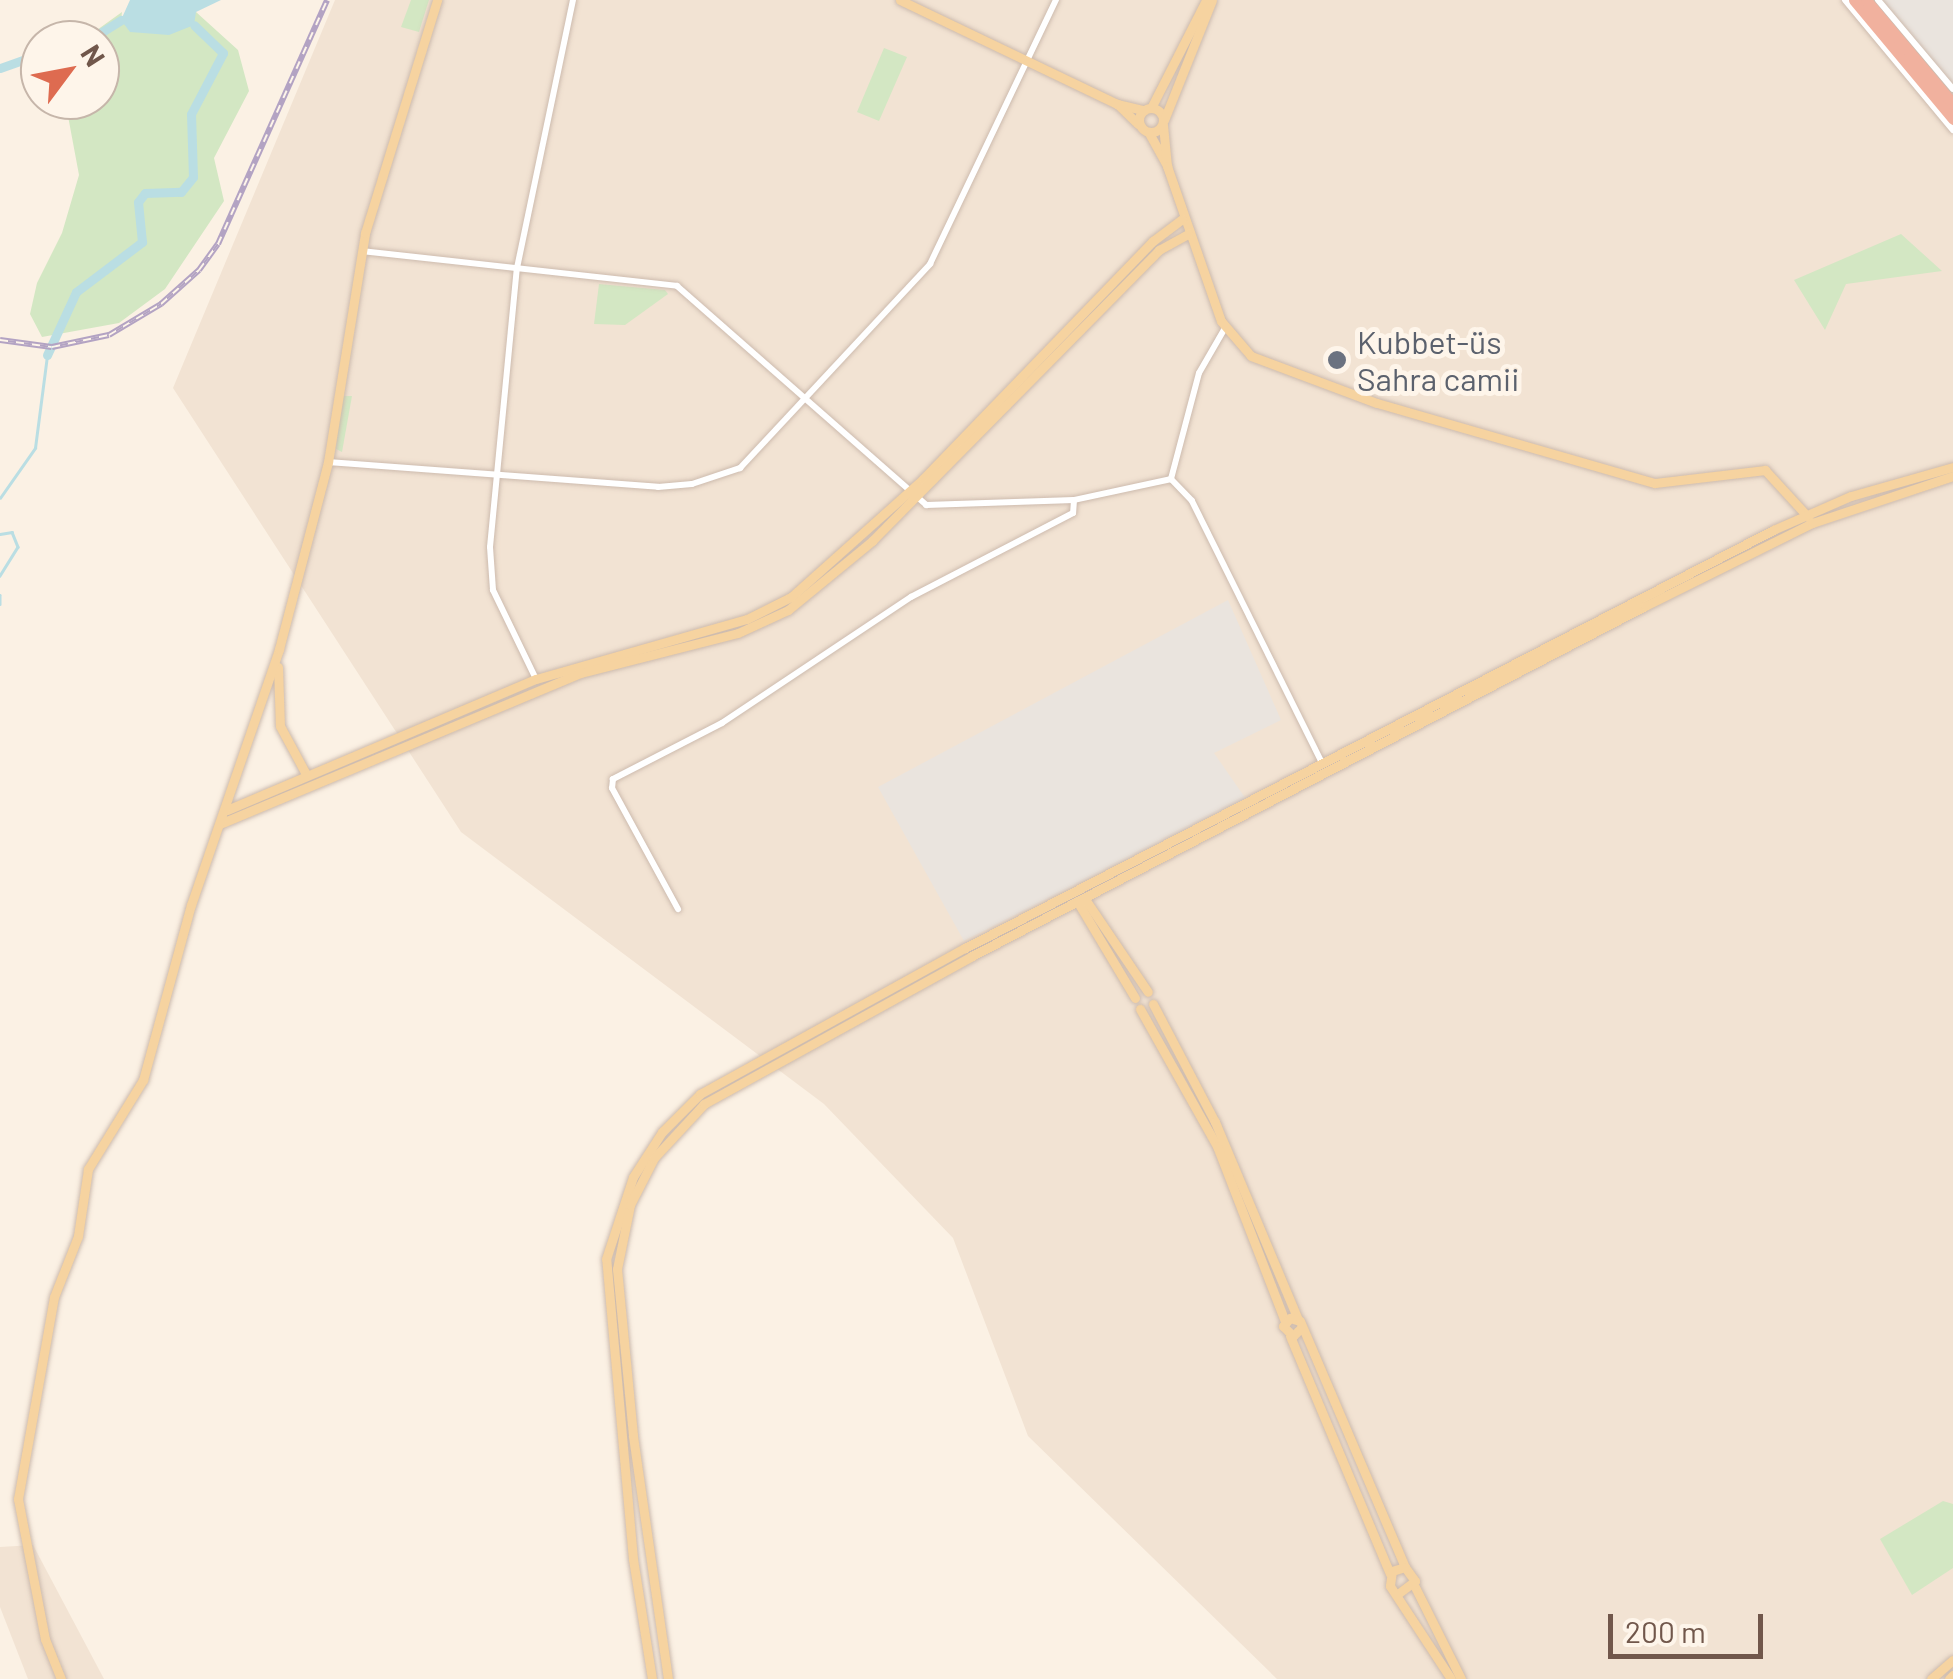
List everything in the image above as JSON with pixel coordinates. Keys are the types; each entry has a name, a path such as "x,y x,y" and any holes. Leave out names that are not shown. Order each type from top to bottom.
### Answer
{"highway":[{"path":"1854,0 1953,118"},
{"path":"1866,0 1953,104"}],"main road":[{"path":"61,1679 45,1639 18,1499 54,1297 78,1236 88,1169 144,1080 191,906 279,649 328,462 362,251 436,0"},
{"path":"900,0 1117,104 1150,133 1167,166"},
{"path":"1140,125 1209,0"},
{"path":"1209,0 1163,123 1167,166 1182,218 1225,328 1251,356 1302,377 1641,480 1671,484 1766,470 1809,519"},
{"path":"1117,104 1148,109 1163,123"},
{"path":"1150,133 1163,123"},
{"path":"227,810 536,679 771,610 911,496 1152,241 1182,218"},
{"path":"222,823 582,673 768,622 821,585 1159,250 1188,234"},
{"path":"652,1679 635,1573 606,1258 618,1208 648,1150 700,1094 746,1066 1323,764 1809,519 1953,466"},
{"path":"668,1679 657,1575 633,1435 617,1269 630,1205 654,1158 728,1087 1809,519 1953,476"},
{"path":"279,649 280,726 306,774"},
{"path":"1077,892 1217,1146 1290,1336 1390,1574 1390,1586 1400,1594 1451,1679"},
{"path":"1083,902 1148,992 1215,1122 1405,1568 1461,1679"},
{"path":"1135,998 1148,992"},
{"path":"1140,1009 1153,1004"},
{"path":"1285,1321 1300,1323"},
{"path":"1290,1336 1300,1323"},
{"path":"1390,1574 1405,1568"},
{"path":"635,1573 657,1575"},
{"path":"1400,1594 1414,1586"},
{"path":"639,1595 660,1598"},
{"path":"1931,1679 1953,1660"}],"street":[{"path":"536,679 494,590 494,474 517,268 573,0"},
{"path":"328,462 692,484 740,468 806,403 930,264 1031,61 1056,0"},
{"path":"1845,0 1953,130"},
{"path":"1878,0 1953,89"},
{"path":"362,251 677,286 911,496 940,508 1074,500 1172,479"},
{"path":"1172,479 1199,373 1225,328"},
{"path":"1172,479 1192,501 1323,764"},
{"path":"678,909 612,788 613,779 722,723 911,597 1072,513 1074,500"}],"shaded area":[{"path":"335,0 1953,0 1953,1679 1277,1679 1028,1436 953,1238 824,1104 461,832 173,388"},
{"path":"1882,0 1953,0 1953,86"},
{"path":"1228,600 1281,720 1214,753 1246,799 964,941 878,787"},
{"path":"33,1545 104,1679 28,1679 0,1607 0,1547"}],"green space":[{"path":"411,0 429,0 419,32 401,27"},
{"path":"122,12 121,20 196,12 238,50 249,91 214,158 224,201 165,289 119,323 42,337 30,314 37,283 62,233 79,175 69,120 120,120 120,20 111,20"},
{"path":"884,48 907,57 879,121 857,112"},
{"path":"1901,234 1942,271 1846,284 1825,330 1794,280"},
{"path":"599,284 665,290 668,294 625,325 594,324"},
{"path":"341,396 352,396 342,452 336,449"},
{"path":"1943,1501 1953,1504 1953,1568 1912,1595 1880,1539"}],"water":[{"path":"130,0 221,0 196,12 194,25 169,35 130,32 121,20"}],"waterway":[{"path":"47,355 76,292 142,242 138,202 145,193 181,192 193,177 191,114 223,53 194,25"},
{"path":"0,68 20,61"},
{"path":"0,498 35,448 47,355"},
{"path":"0,534 12,532 18,547 0,576"},
{"path":"0,595 0,604"}],"railway":[{"path":"0,340 52,347 109,335 161,304 199,270 218,244 327,0"}],"place":[{"name":"Kubbet-üs Sahra camii","path":"1337,360"}]}
